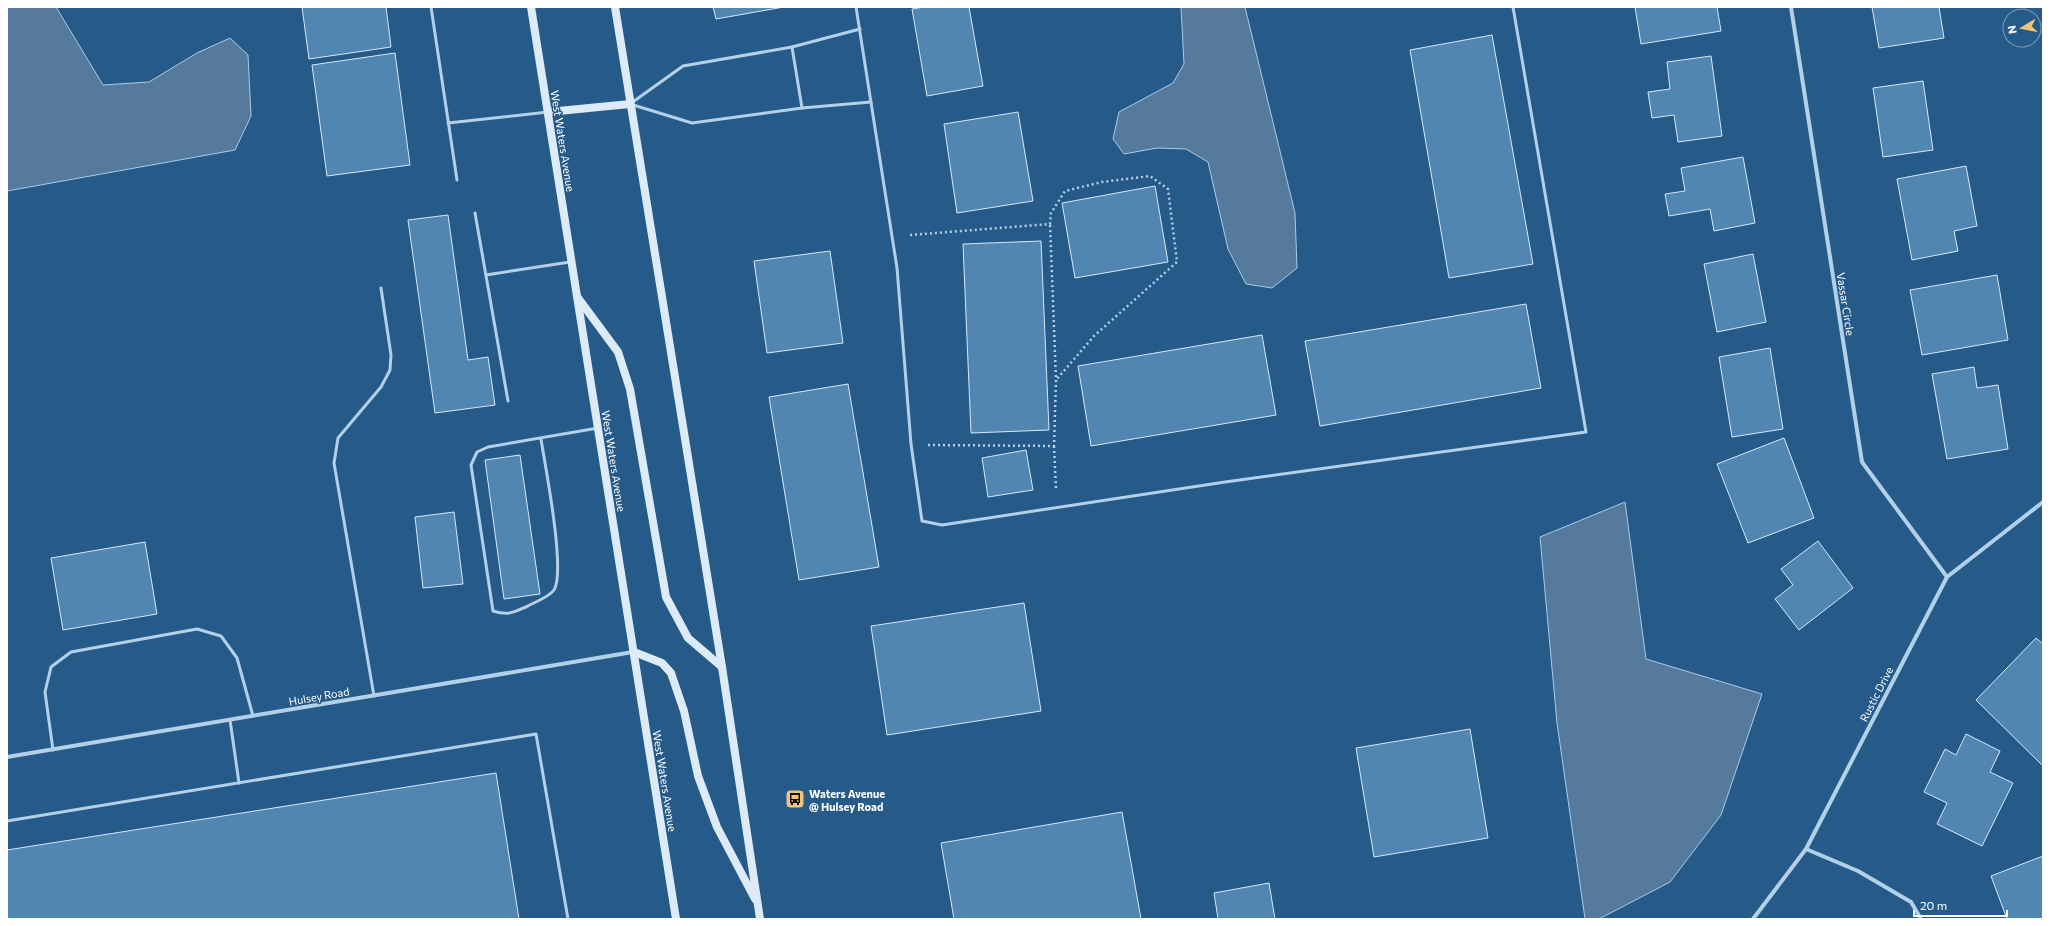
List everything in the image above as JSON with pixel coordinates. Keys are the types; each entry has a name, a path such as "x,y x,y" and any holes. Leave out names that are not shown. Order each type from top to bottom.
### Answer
{"main road":[{"name":"West Waters Avenue","path":"531,7 676,919"},
{"path":"615,7 722,667 760,919"},
{"path":"548,112 630,104"},
{"path":"577,295 618,352 630,389 666,597 688,638 722,667"},
{"path":"634,652 662,663 671,673 684,711 698,776 717,827 758,906"},
{"path":"674,905 679,919"}],"street":[{"name":"Vassar Circle","path":"1791,7 1862,462 1947,577"},
{"name":"Rustic Drive","path":"1753,919 1806,849 1947,577 2043,502"},
{"name":"Hulsey Road","path":"7,757 634,652"},
{"path":"1806,849 1858,871 1911,902 1921,919"}],"lane":[{"path":"431,7 457,180"},
{"path":"856,7 897,268 911,444 922,521 942,525 1586,432 1513,7"},
{"path":"630,104 682,66 792,47 860,30"},
{"path":"792,47 802,108"},
{"path":"630,104 692,123 802,108 871,102"},
{"path":"448,122 548,112"},
{"path":"475,213 508,401"},
{"path":"486,275 572,262"},
{"path":"374,696 334,463 338,438 381,387 390,370 391,354 381,288"},
{"path":"541,439 556,533 558,575 554,590 539,601 505,615 493,611 471,465 477,452 488,447 598,428"},
{"path":"53,750 45,692 51,667 71,652 197,629 221,636 237,658 253,716"},
{"path":"230,720 239,783"},
{"path":"7,821 536,734 568,919"}],"path":[{"path":"1056,380 1094,336 1178,262 1168,189 1150,176 1102,182 1065,190 1052,213 1050,224 1056,380 1054,446 1057,508"},
{"path":"892,237 1050,224"},
{"path":"911,444 1054,446"}],"water":[{"path":"7,7 56,7 103,85 149,82 197,53 230,38 248,55 251,116 235,150 7,191"},
{"path":"1181,7 1245,7 1295,213 1297,268 1272,288 1246,284 1228,249 1208,162 1186,149 1157,148 1124,154 1113,139 1119,112 1173,83 1184,64"},
{"path":"1625,502 1646,659 1762,694 1721,815 1670,882 1599,919 1585,919 1557,723 1540,537"}],"building":[{"path":"302,7 386,7 391,47 309,59"},
{"path":"713,7 784,7 716,19"},
{"path":"924,7 969,7 983,86 927,96 912,9"},
{"path":"1635,7 1717,7 1721,31 1641,44"},
{"path":"1872,7 1939,7 1944,38 1879,48"},
{"path":"1492,35 1533,264 1449,278 1410,50"},
{"path":"395,53 410,165 327,176 312,65"},
{"path":"1711,56 1722,136 1678,142 1674,115 1652,118 1648,92 1670,89 1667,62"},
{"path":"1923,81 1933,150 1883,157 1873,88"},
{"path":"1018,112 1033,201 957,213 944,124"},
{"path":"1743,157 1755,223 1714,231 1710,209 1669,216 1665,194 1685,191 1681,168"},
{"path":"1966,166 1977,226 1954,231 1958,251 1912,260 1897,179"},
{"path":"1155,186 1168,262 1075,278 1062,203"},
{"path":"448,215 468,360 488,357 495,405 435,413 408,220"},
{"path":"1041,241 1049,430 971,433 963,244"},
{"path":"830,251 843,343 767,353 754,261"},
{"path":"1753,254 1766,322 1717,332 1704,264"},
{"path":"1997,275 2008,340 1922,355 1910,290"},
{"path":"1526,304 1541,388 1320,426 1305,341"},
{"path":"1262,335 1276,415 1091,446 1078,366"},
{"path":"1770,348 1783,429 1732,437 1719,357"},
{"path":"1974,367 1977,388 1998,385 2008,449 1947,459 1932,374"},
{"path":"848,384 879,567 799,580 769,397"},
{"path":"1784,438 1814,518 1748,543 1717,464"},
{"path":"1026,450 1033,490 988,497 982,458"},
{"path":"520,455 540,594 504,599 485,460"},
{"path":"454,512 463,584 423,588 415,517"},
{"path":"1818,541 1853,588 1799,630 1775,599 1793,585 1781,569"},
{"path":"145,542 157,614 63,630 51,558"},
{"path":"1024,603 1041,711 887,735 871,626"},
{"path":"2036,638 2043,644 2043,766 1976,700"},
{"path":"1470,729 1488,838 1374,857 1356,748"},
{"path":"1966,734 2000,751 1990,772 2013,783 1982,846 1937,824 1947,803 1924,792 1945,749 1956,755"},
{"path":"496,773 519,919 7,919 7,850"},
{"path":"1122,812 1141,919 954,919 941,843"},
{"path":"2043,856 2043,919 2007,919 1991,876"},
{"path":"1269,883 1275,919 1218,919 1214,893"}],"place":[{"name":"Waters Avenue @ Hulsey Road","path":"795,799"}]}
